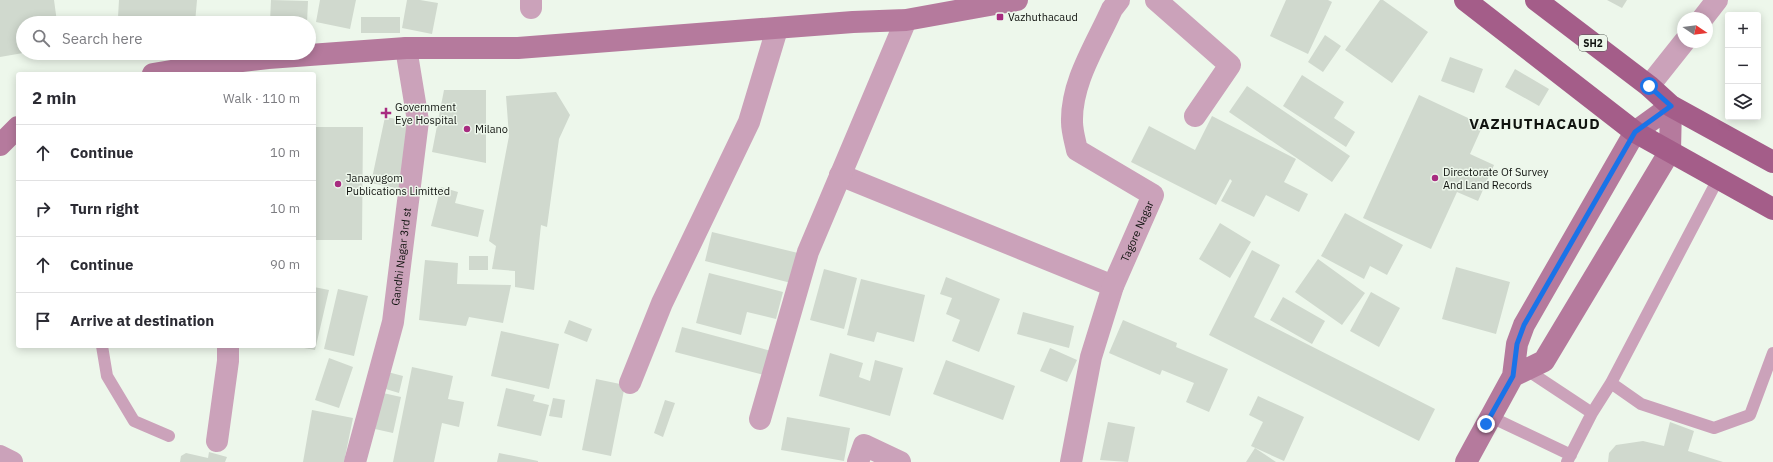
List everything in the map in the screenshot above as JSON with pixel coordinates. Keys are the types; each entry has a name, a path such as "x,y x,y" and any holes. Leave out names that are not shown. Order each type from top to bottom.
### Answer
{"main road":[{"path":"316,55 406,48 518,48 854,22 906,20 1017,0"},
{"path":"1465,0 1635,132 1773,209"},
{"name":"SH2","path":"1536,0 1649,86 1671,106 1773,162"},
{"path":"175,72 207,69 257,60"},
{"path":"1520,373 1517,344 1524,325 1635,132 1671,106"},
{"path":"1466,462 1491,417 1520,373 1544,361 1670,151 1671,106"},
{"path":"0,145 16,129"}],"street":[{"name":"Tagore Nagar","path":"1071,462 1091,357 1114,286 1153,195 1077,150 1072,123 1081,74 1112,9 1119,0"},
{"path":"1156,0 1230,65 1195,116"},
{"path":"1708,12 1717,0"},
{"path":"760,419 808,252 906,20"},
{"path":"630,383 662,303 749,122 777,29"},
{"name":"Gandhi Nagar 3rd st","path":"355,462 393,322 418,121 406,48"},
{"path":"1649,86 1679,48"},
{"path":"840,175 1114,286"},
{"path":"216,441 228,360 228,348"},
{"path":"858,462 864,445 900,462"},
{"path":"0,456 12,462"}],"lane":[{"path":"1491,417 1569,459 1592,412 1611,383 1718,179"},
{"path":"102,348 107,376 134,422 169,436"},
{"path":"1611,383 1641,404 1714,428 1750,415 1773,353"},
{"path":"1520,373 1592,412"}],"building":[{"path":"0,0 54,0 56,16 16,16 16,54 0,57"},
{"path":"119,0 197,0 196,16 118,16"},
{"path":"271,0 308,1 307,16 270,16"},
{"path":"320,0 356,0 350,29 316,22"},
{"path":"407,0 420,0 438,3 432,34 402,28"},
{"path":"1286,0 1328,0 1332,2 1308,54 1270,36"},
{"path":"1380,0 1383,0 1428,32 1392,83 1345,50"},
{"path":"1607,0 1627,0 1622,8"},
{"path":"361,17 400,17 400,33 361,33"},
{"path":"1325,35 1341,46 1323,72 1308,62"},
{"path":"1450,57 1483,69 1474,93 1441,81"},
{"path":"1515,69 1549,89 1539,106 1505,87"},
{"path":"1302,75 1344,102 1334,118 1355,132 1346,147 1283,106"},
{"path":"1247,86 1350,156 1332,182 1229,112"},
{"path":"444,90 486,90 486,163 432,152"},
{"path":"556,92 570,115 559,139 547,227 541,225 534,290 515,287 515,271 492,269 496,246 489,241 509,136 506,96"},
{"name":"Directorate Of Survey And Land Records","path":"1419,95 1483,125 1470,154 1494,165 1478,201 1457,192 1431,249 1363,218"},
{"path":"1212,116 1296,159 1284,182 1308,194 1299,212 1266,195 1254,217 1221,201 1232,181 1230,179 1216,205 1131,162 1149,126 1195,150"},
{"path":"385,117 414,122 400,189 371,183"},
{"name":"Janayugom Publications Limitted","path":"316,127 363,127 362,240 316,240"},
{"path":"441,187 458,192 455,203 484,210 478,237 431,226"},
{"path":"1345,213 1403,245 1387,275 1370,266 1364,279 1321,256"},
{"path":"1220,223 1251,242 1230,278 1199,259"},
{"path":"712,232 798,253 791,283 705,261"},
{"path":"1252,250 1280,265 1254,317 1435,409 1419,441 1209,335"},
{"path":"469,256 488,256 488,270 469,270"},
{"path":"1318,259 1365,293 1342,325 1295,292"},
{"path":"425,260 458,263 457,284 511,285 503,323 469,317 466,326 419,320"},
{"path":"1456,267 1510,282 1496,334 1442,319"},
{"path":"824,269 857,278 844,329 810,320"},
{"path":"709,273 783,292 776,319 747,312 741,335 696,323"},
{"path":"946,277 1000,299 979,352 952,341 960,320 946,314 952,298 940,294"},
{"path":"861,279 925,295 914,342 877,332 874,342 847,335"},
{"path":"316,287 329,290 316,346"},
{"path":"338,289 368,296 354,356 324,349"},
{"path":"1371,292 1400,308 1379,347 1350,331"},
{"path":"1283,297 1325,321 1312,344 1270,320"},
{"path":"1023,312 1074,326 1069,348 1017,334"},
{"path":"569,320 592,329 587,342 564,333"},
{"path":"1123,320 1177,343 1176,347 1228,369 1209,412 1186,402 1194,383 1162,370 1160,375 1109,353"},
{"path":"682,327 771,351 764,375 675,352"},
{"path":"501,331 559,344 549,389 491,376"},
{"path":"304,348 315,348 315,350"},
{"path":"1050,348 1077,360 1067,382 1040,371"},
{"path":"830,353 863,363 859,377 870,381 875,360 903,368 890,416 819,396"},
{"path":"329,358 353,367 339,408 315,400"},
{"path":"946,360 1015,386 1003,420 933,394"},
{"path":"412,367 453,376 448,399 464,402 459,427 442,423 434,462 393,462"},
{"path":"384,371 403,376 399,393 379,387"},
{"path":"596,379 625,385 611,456 582,450"},
{"path":"506,388 535,395 533,401 549,405 541,436 497,426"},
{"path":"383,393 401,397 393,433 375,429"},
{"path":"1258,396 1304,417 1284,461 1251,446 1263,422 1249,415"},
{"path":"553,398 565,400 562,418 549,416"},
{"path":"665,400 675,403 663,437 654,433"},
{"path":"312,410 353,418 344,462 303,462"},
{"path":"787,417 850,428 844,461 781,450"},
{"path":"1108,422 1135,427 1128,462 1100,460"},
{"path":"1670,422 1694,431 1688,451 1723,462 1608,462 1609,453 1616,445 1643,441 1664,446"},
{"path":"1255,448 1276,462 1246,462"},
{"path":"209,452 227,457 225,462 180,462 181,456 186,453 208,458"},
{"path":"499,453 538,461 538,462 497,462"}],"place":[{"name":"Vazhuthacaud","path":"1000,17"},
{"name":"Government Eye Hospital","path":"386,113"},
{"name":"Milano","path":"467,129"},
{"name":"Directorate Of Survey And Land Records","path":"1435,178"},
{"name":"Janayugom Publications Limitted","path":"338,184"}],"district":[{"name":"VAZHUTHACAUD","path":"1535,124"}],"route":[{"path":"1486,424 1513,376 1517,344 1524,325 1635,132 1671,106 1649,86"}]}
